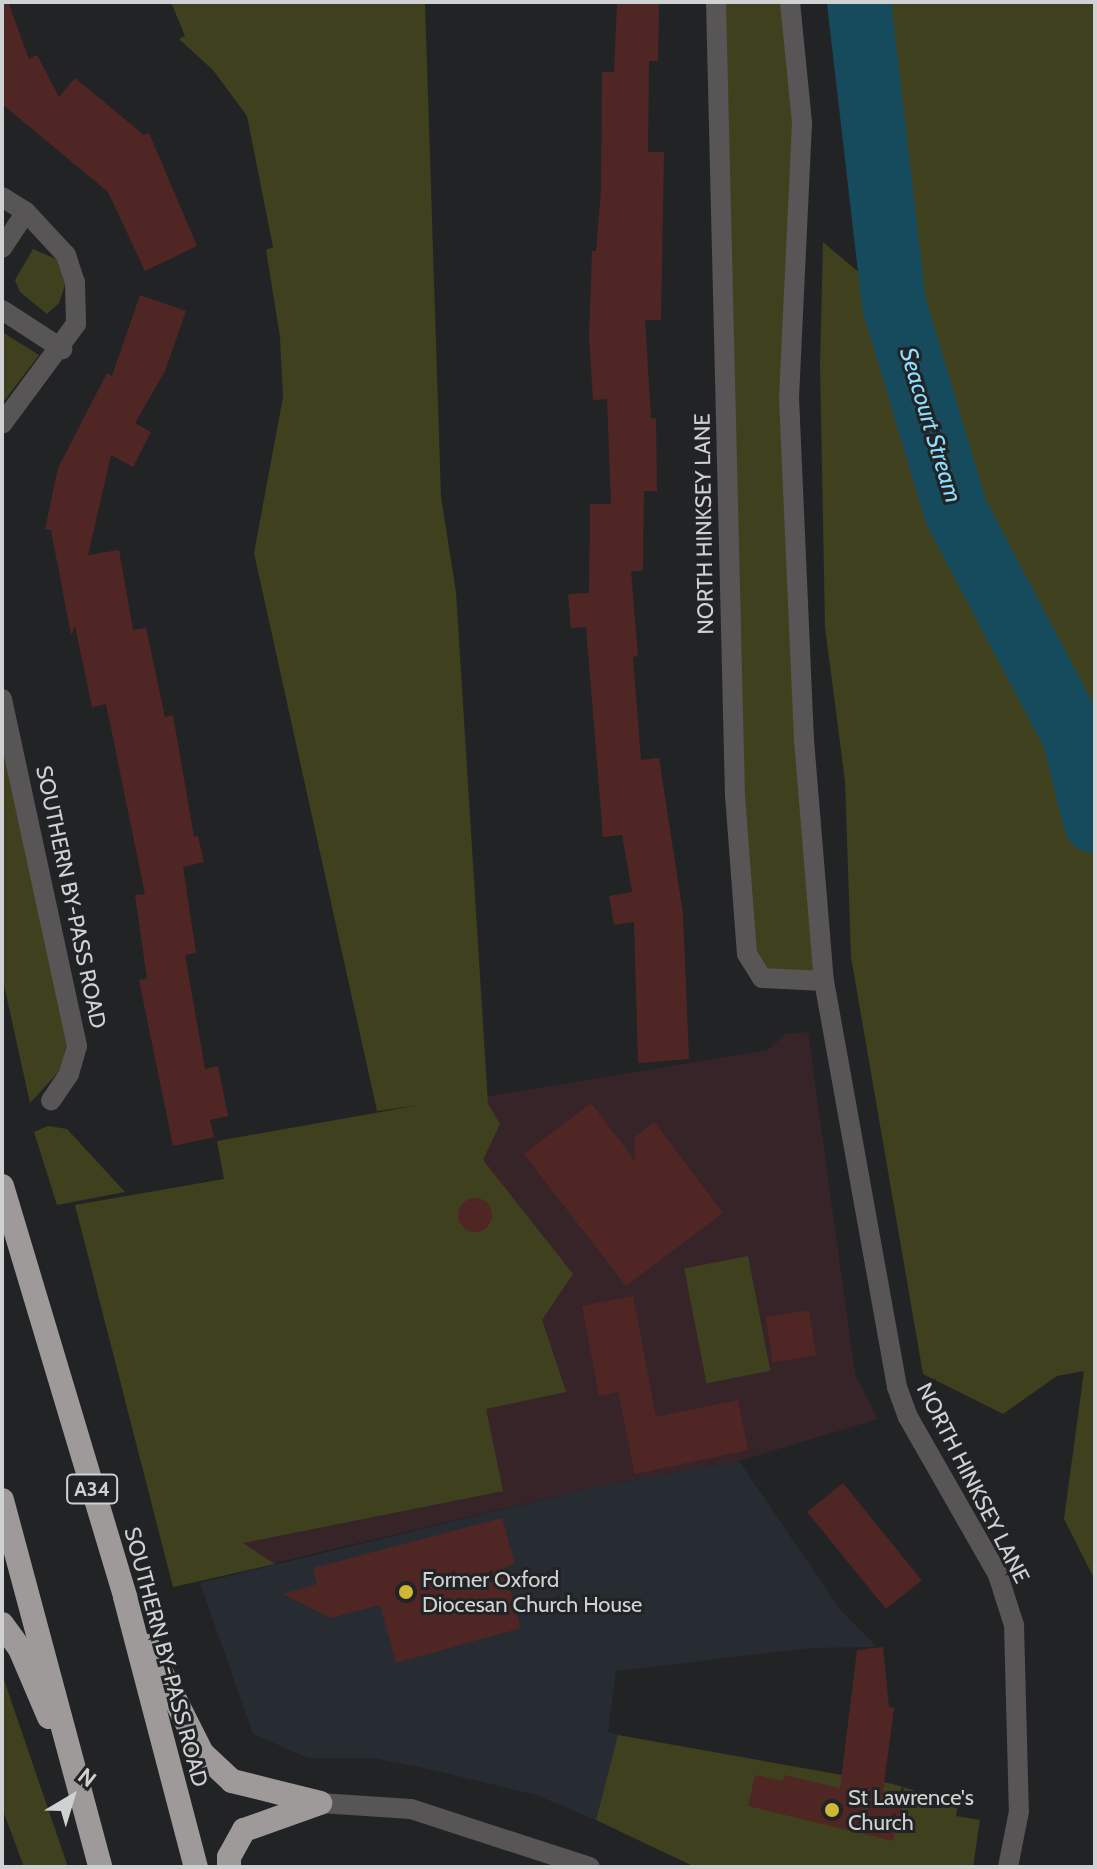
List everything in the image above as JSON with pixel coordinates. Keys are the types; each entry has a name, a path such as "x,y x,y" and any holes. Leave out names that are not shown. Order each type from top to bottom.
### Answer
{"highway":[{"name":"SOUTHERN BY-PASS ROAD","path":"2,1186 125,1597 196,1867"},
{"path":"2,1500 86,1803 100,1867"},
{"path":"125,1597 202,1753 232,1781 320,1803"},
{"path":"2,1624 20,1649 86,1803"},
{"path":"229,1867 229,1857 244,1830 320,1803"}],"street":[{"name":"NORTH HINKSEY LANE","path":"716,2 735,795 747,954 762,978 824,981"},
{"name":"NORTH HINKSEY LANE","path":"790,2 802,123 789,397 804,740 824,981 897,1387 908,1417 998,1575 1014,1625 1019,1811 1008,1867"},
{"path":"2,197 26,212 66,255 75,282 76,324 62,349 2,424"},
{"path":"2,248 26,212"},
{"path":"2,310 62,349"},
{"name":"SOUTHERN BY-PASS ROAD","path":"2,699 77,1046 69,1074 51,1101"},
{"path":"320,1803 411,1809 590,1867"}],"shaded area":[{"path":"808,1032 855,1374 878,1419 739,1461 595,1487 173,1587 75,1205 224,1179 217,1141 768,1050 785,1034"},
{"path":"739,1461 842,1612 877,1647 810,1648 616,1671 608,1732 618,1735 596,1820 536,1795 433,1770 374,1758 308,1758 253,1734 200,1583 595,1487"}],"green space":[{"path":"171,2 425,2 441,497 456,592 488,1104 500,1124 483,1160 573,1274 542,1320 566,1392 486,1409 503,1491 243,1543 275,1564 173,1587 75,1205 224,1179 217,1141 420,1105 377,1111 254,553 283,397 280,337 266,250 273,247 247,116 213,70 179,39 185,36"},
{"path":"716,2 790,2 802,123 789,397 824,981 784,982 747,954"},
{"path":"861,2 1095,2 1095,1580 1064,1519 1084,1371 1057,1376 1003,1414 923,1374 851,957 845,781 825,627 820,365 823,242 894,302"},
{"path":"33,249 58,260 65,285 59,303 47,314 20,292 15,280"},
{"path":"2,332 39,355 2,404"},
{"path":"2,725 68,1037 61,1069 30,1103 2,976"},
{"path":"48,1126 67,1129 125,1192 57,1205 34,1132"},
{"path":"748,1256 770,1371 707,1383 684,1268"},
{"path":"2,1674 68,1867 24,1867 2,1808"},
{"path":"618,1735 893,1784 958,1804 956,1816 980,1820 973,1867 695,1867 596,1820"}],"building":[{"path":"2,2 8,2 29,59 37,55 59,97 75,78 144,135 149,133 197,246 145,271 108,192 2,104"},
{"path":"617,2 659,2 658,61 649,61 648,152 664,152 661,320 645,320 651,418 656,418 657,491 644,491 643,571 631,571 638,656 633,657 641,760 659,758 683,914 689,1059 638,1063 634,922 614,925 609,896 632,892 622,835 603,837 586,627 571,628 568,594 589,593 590,504 611,504 607,399 593,400 589,337 592,251 596,251 601,190 602,72 614,72"},
{"path":"140,295 186,311 165,371 135,423 151,432 133,467 111,455 88,555 119,550 133,630 146,628 165,717 173,715 194,837 198,836 204,862 183,867 196,953 185,955 205,1069 218,1066 228,1116 210,1120 214,1137 173,1146 139,980 147,979 135,895 145,894 106,704 92,707 75,626 71,635 51,530 45,529 58,468 107,373 112,376"},
{"path":"591,1103 635,1161 634,1138 654,1122 723,1213 626,1286 524,1154"},
{"path":"475,1198 487,1203 492,1215 487,1227 475,1232 463,1227 458,1215 463,1203"},
{"path":"633,1296 656,1417 738,1400 748,1450 635,1474 618,1392 599,1396 582,1306"},
{"path":"809,1310 816,1355 773,1362 766,1317"},
{"path":"843,1483 922,1580 886,1609 807,1512"},
{"name":"Former Oxford Diocesan Church House","path":"502,1518 515,1564 504,1568 521,1628 396,1663 380,1605 330,1618 283,1594 317,1584 313,1568"},
{"path":"883,1647 889,1707 894,1708 882,1799 902,1804 893,1841 748,1806 755,1775 783,1781 784,1775 840,1788 857,1650"}],"waterway":[{"name":"Seacourt Stream","path":"859,2 894,304 956,512 1074,736 1095,821"}],"place":[{"name":"Former Oxford Diocesan Church House","path":"406,1592"},
{"name":"St Lawrence's Church","path":"832,1810"}]}
